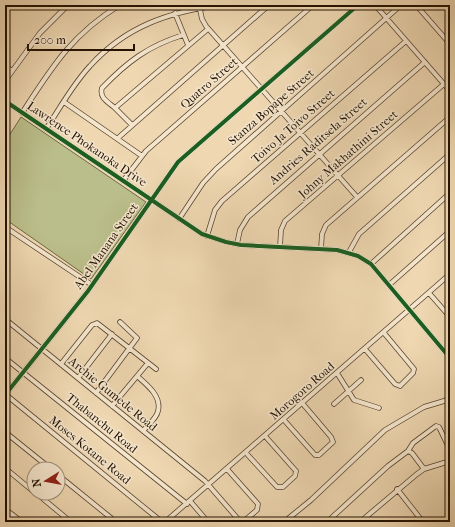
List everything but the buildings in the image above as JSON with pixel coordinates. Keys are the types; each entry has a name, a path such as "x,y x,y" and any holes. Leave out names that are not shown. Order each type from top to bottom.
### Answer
{"street":[{"path":"5,82 40,33 68,5"},
{"path":"22,113 67,47 93,23 120,5"},
{"path":"46,128 90,66 112,46 134,30 175,13 199,6 220,5"},
{"path":"259,5 263,10"},
{"path":"118,138 269,5"},
{"name":"Quatro Street","path":"123,181 142,156 313,5"},
{"name":"Abel Manana Street","path":"5,394 92,285 151,199 183,157 358,5"},
{"path":"375,5 450,91"},
{"name":"Stanza Bopape Street","path":"179,219 211,174 401,5"},
{"path":"416,5 450,44"},
{"path":"199,6 203,22 208,29 357,197"},
{"path":"175,13 188,45"},
{"path":"115,108 208,29"},
{"path":"132,125 102,97 100,93 102,88 145,51 159,43 183,35"},
{"name":"Toivo Ja Toivo Street","path":"207,236 215,210 222,201 301,134 406,41"},
{"name":"Andries Raditsela Street","path":"237,244 245,220 318,154 425,62"},
{"path":"5,66 12,71"},
{"name":"Johny Makhathini Street","path":"280,247 281,230 285,221 444,84"},
{"name":"Lawrence Phokanoka Drive","path":"5,101 179,219 207,236 237,244 349,252 370,264 450,358"},
{"path":"64,102 142,156"},
{"path":"321,249 322,234 326,226 357,197 450,117"},
{"path":"349,252 359,234 450,154"},
{"path":"370,264 450,193"},
{"path":"5,227 92,285"},
{"path":"389,285 450,231"},
{"name":"Morogoro Road","path":"165,522 449,277"},
{"path":"429,293 450,316"},
{"name":"Archie Gumede Road","path":"5,319 209,485 239,520 245,520 256,510 258,507 257,503 227,469"},
{"path":"96,392 130,349 137,337 120,322"},
{"path":"61,364 92,325 98,323 156,369"},
{"path":"365,349 395,384 400,386 413,373 414,369 384,333"},
{"path":"78,378 112,334"},
{"name":"Thabanchu Road","path":"5,358 188,503 208,522"},
{"path":"112,406 148,363"},
{"path":"337,373 357,402 379,408"},
{"path":"137,376 152,389 158,408 157,414 143,431"},
{"path":"334,404 361,380"},
{"name":"Moses Kotane Road","path":"5,394 162,522"},
{"path":"284,522 311,500 385,430 424,407 450,398"},
{"path":"284,420 315,455 320,454 331,446 333,441 331,437 303,404"},
{"path":"327,522 388,466 408,451 416,441 438,426 450,450"},
{"path":"5,432 41,461"},
{"path":"246,453 276,487 283,487 295,476 296,471 265,436"},
{"path":"408,451 412,453 424,469"},
{"path":"360,522 397,489 424,469 450,461"},
{"path":"5,468 26,485"},
{"path":"66,481 116,522"},
{"path":"397,489 423,522"},
{"path":"46,501 71,522"},
{"path":"5,509 22,522"},
{"path":"6,522 13,515"},
{"path":"171,517 176,522"}],"green space":[{"path":"21,117 146,202 91,279 5,219 5,142"}],"cycle path":[{"path":"5,395 88,291 178,162 358,5"},
{"path":"5,101 202,234 241,245 337,250 358,256 371,264 450,358"}]}
